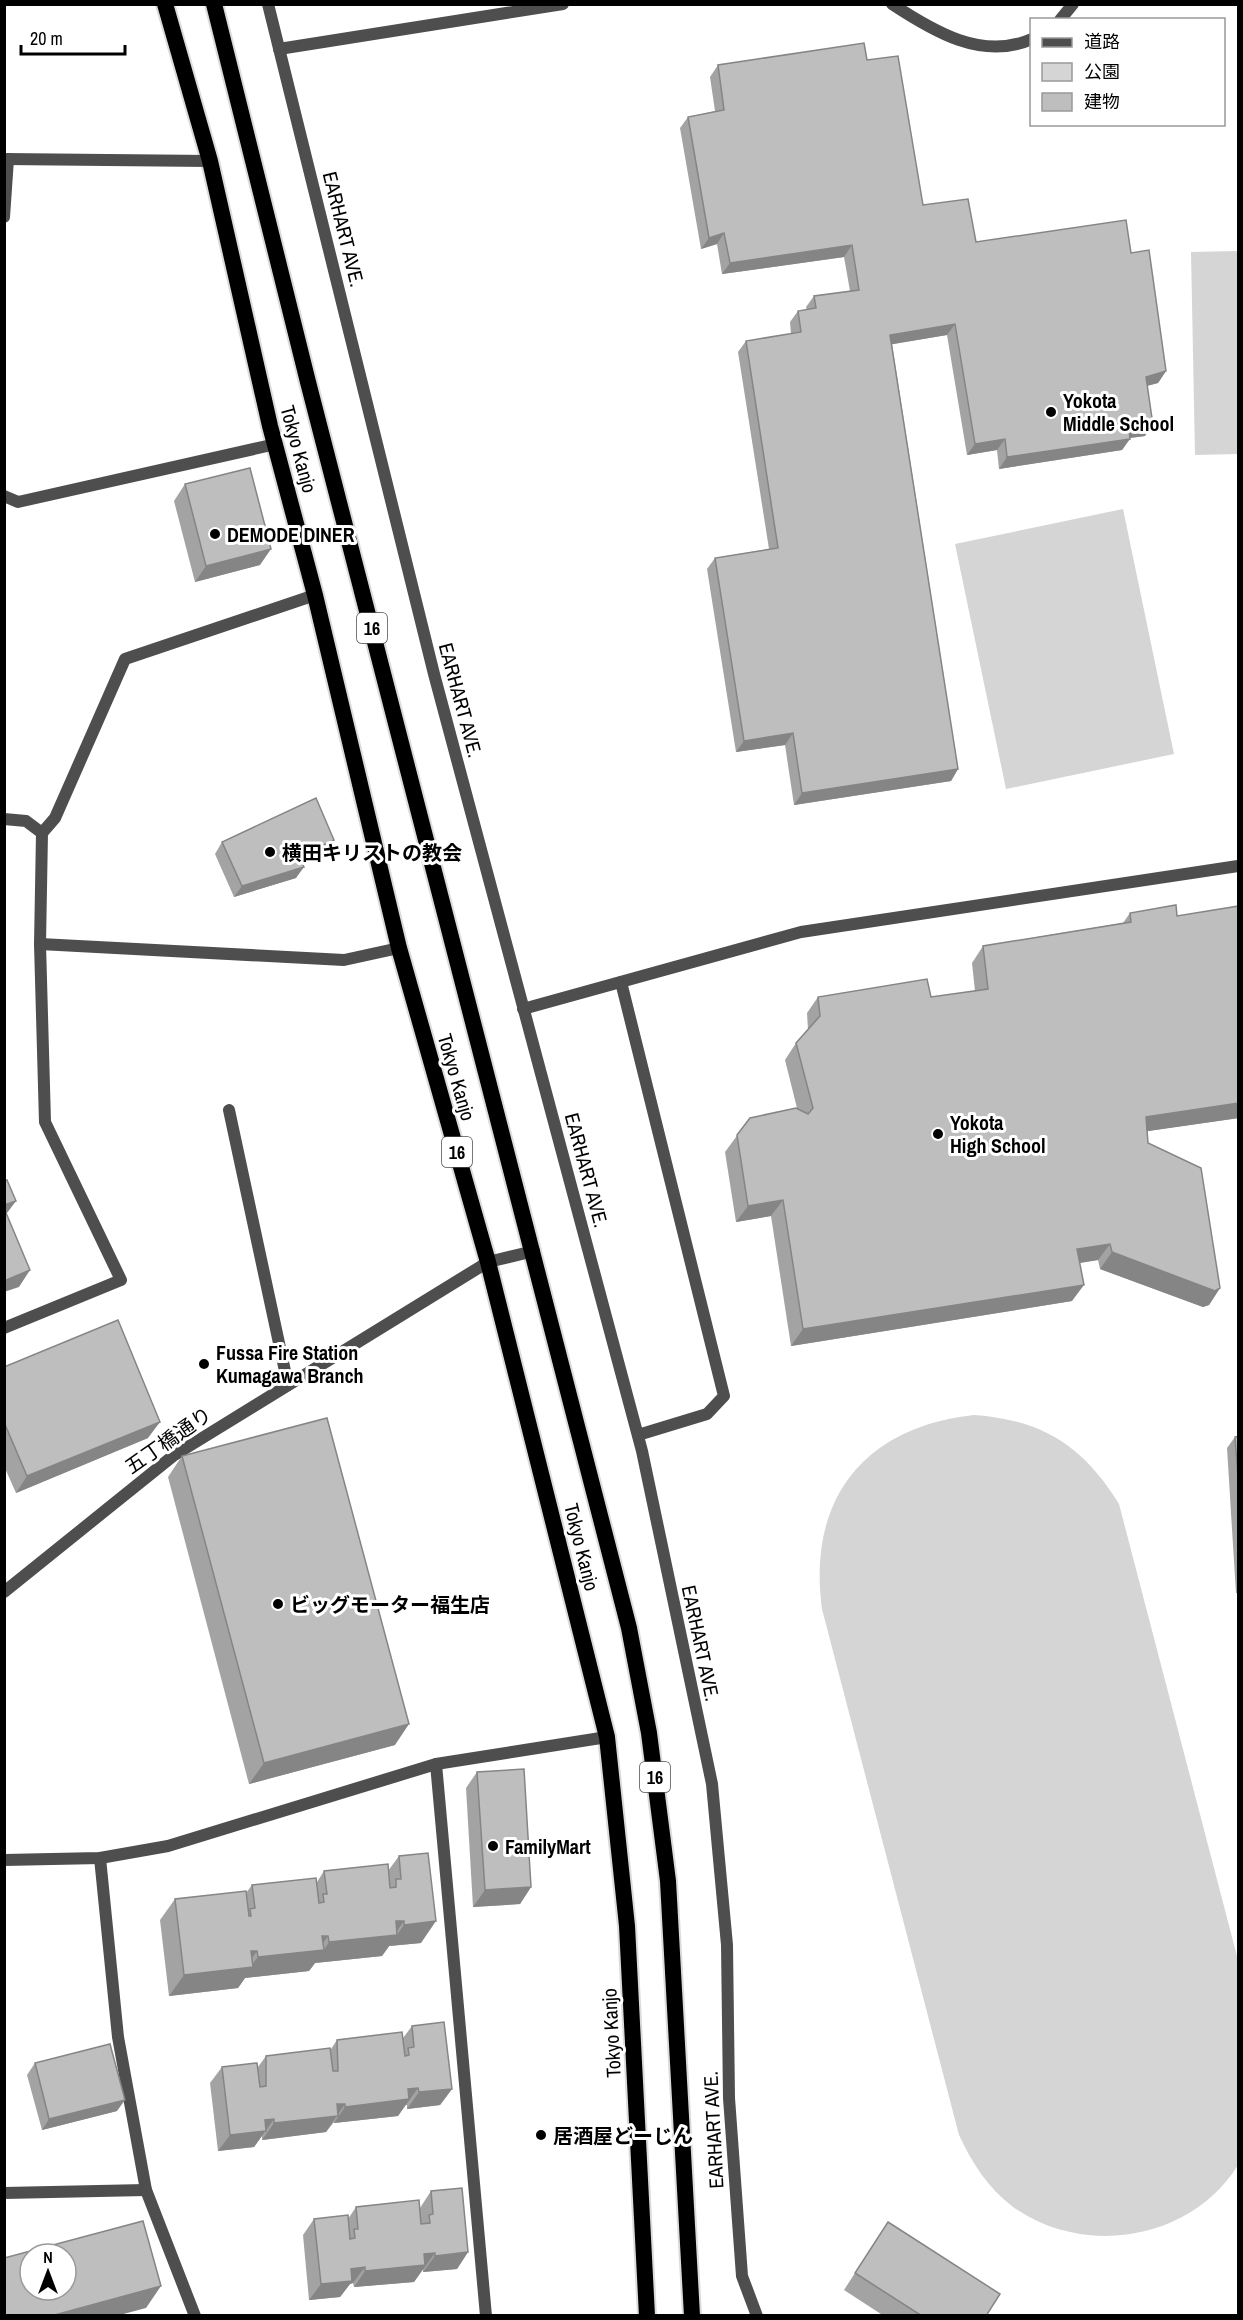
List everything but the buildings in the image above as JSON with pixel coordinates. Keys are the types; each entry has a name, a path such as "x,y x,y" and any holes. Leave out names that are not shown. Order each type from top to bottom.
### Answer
{"highway":[{"name":"Tokyo Kanjo","path":"165,4 210,161 276,444 315,595 399,948 488,1262 607,1737 627,1926 647,2316"},
{"name":"Tokyo Kanjo","path":"214,4 308,382 534,1251 629,1628 649,1733 668,1881 692,2316"}],"street":[{"name":"EARHART AVE.","path":"268,4 434,674 638,1435 712,1784 727,1945 729,2098 742,2276 757,2316"},
{"path":"279,49 563,4"},
{"path":"892,4 953,40 982,46 1016,46 1030,40"},
{"path":"1062,18 1073,4"},
{"path":"4,217 6,159 210,161"},
{"path":"4,496 18,501 276,444"},
{"path":"4,1328 121,1280 45,1122 40,944 42,833 55,818 125,659 315,595"},
{"path":"4,819 26,821 42,833"},
{"path":"523,1009 801,932 1239,866"},
{"path":"40,944 344,960 399,948"},
{"path":"621,982 724,1396 707,1414 638,1435"},
{"path":"229,1110 288,1385"},
{"name":"五丁橋通り","path":"4,1592 173,1456 488,1262 534,1251"},
{"path":"4,1860 100,1858 168,1846 436,1764 607,1737"},
{"path":"436,1764 486,2316"},
{"path":"100,1858 118,2037 146,2190 195,2316"},
{"path":"4,2193 146,2190"}],"green space":[{"path":"1238,251 1238,454 1195,455 1191,252"},
{"path":"1123,509 1174,754 1006,789 955,544"},
{"path":"974,1415 1021,1423 1059,1440 1091,1466 1119,1504 1238,1960 1238,2165 1218,2190 1193,2210 1165,2225 1135,2233 1103,2236 1072,2232 1041,2223 1013,2207 996,2192 975,2165 964,2145 959,2135 822,1609 820,1570 824,1534 834,1502 851,1475 874,1453 902,1435 935,1422"}],"place":[{"name":"Yokota Middle School","path":"1051,412"},
{"name":"DEMODE DINER","path":"215,534"},
{"name":"横田キリストの教会","path":"270,852"},
{"name":"Yokota High School","path":"938,1134"},
{"name":"Fussa Fire Station Kumagawa Branch","path":"204,1364"},
{"name":"ビッグモーター福生店","path":"278,1604"},
{"name":"FamilyMart","path":"493,1846"},
{"name":"居酒屋どーじん","path":"541,2135"}]}
